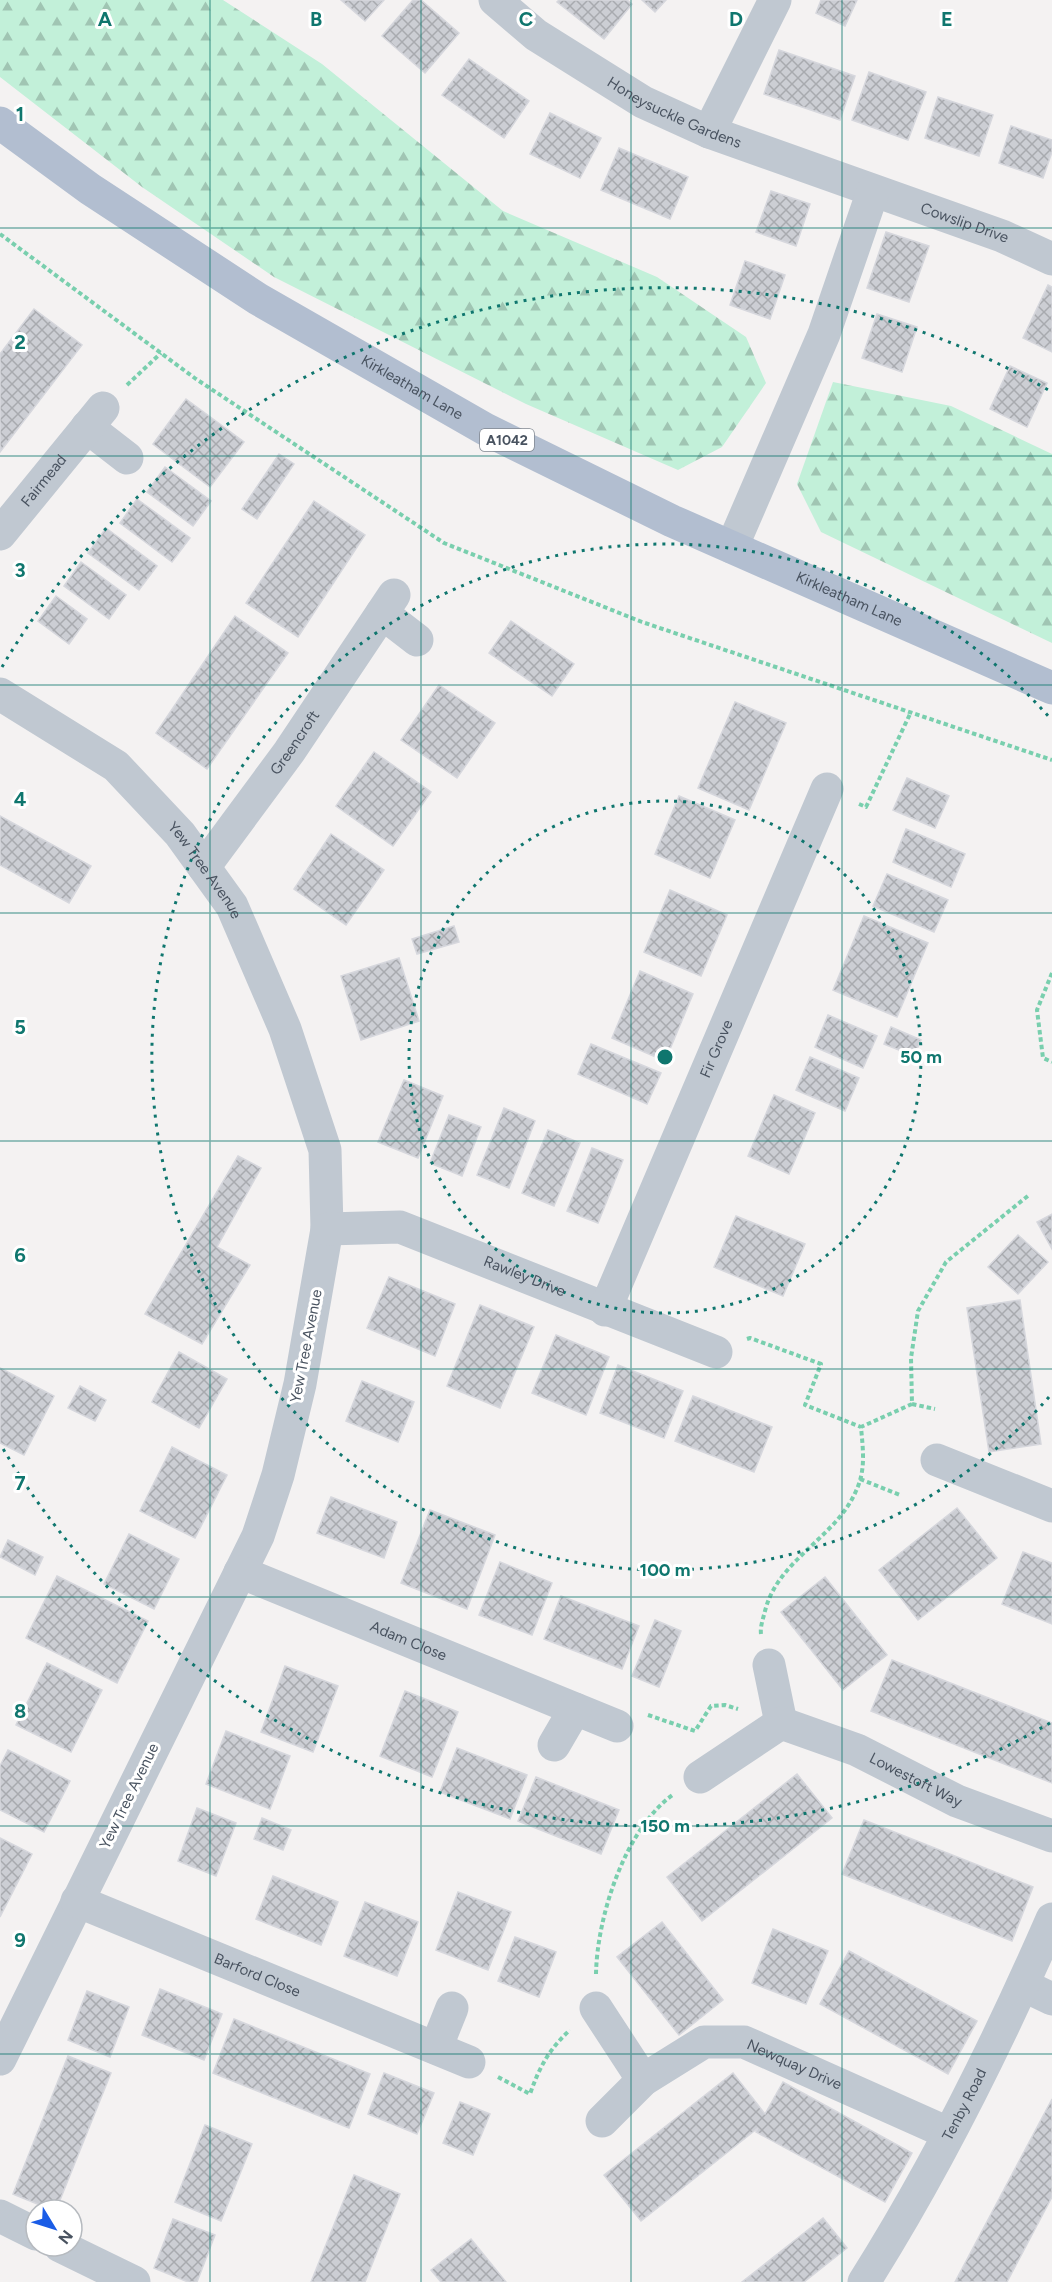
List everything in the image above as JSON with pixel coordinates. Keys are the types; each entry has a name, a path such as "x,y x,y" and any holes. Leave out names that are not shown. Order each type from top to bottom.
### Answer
{"main road":[{"name":"Kirkleatham Lane","path":"0,123 90,189 258,299 485,429 732,547 1052,688"}],"street":[{"name":"Honeysuckle Gardens","path":"495,0 536,35 643,102 709,132 873,190"},
{"path":"709,132 775,0"},
{"path":"732,547 824,334 873,190"},
{"name":"Cowslip Drive","path":"873,190 1002,236 1052,259"},
{"path":"95,418 127,458"},
{"name":"Fairmead","path":"0,534 95,418"},
{"name":"Greencroft","path":"204,867 289,752 388,604 417,640"},
{"name":"Yew Tree Avenue","path":"0,694 116,766 180,834 232,906 285,1029 325,1150 327,1228 300,1384 278,1475 258,1536 0,2059"},
{"name":"Fir Grove","path":"605,1310 827,789"},
{"name":"Rawley Drive","path":"327,1228 400,1227 716,1352"},
{"path":"937,1460 1052,1506"},
{"name":"Adam Close","path":"240,1572 617,1726"},
{"path":"699,1777 781,1723 769,1665"},
{"path":"554,1744 575,1709"},
{"name":"Lowestoft Way","path":"781,1723 856,1750 957,1801 1052,1836"},
{"name":"Barford Close","path":"78,1901 469,2061"},
{"name":"Tenby Road","path":"864,2282 948,2133 1023,1985 1052,1919"},
{"path":"1023,1985 1052,1999"},
{"path":"436,2048 452,2008"},
{"path":"596,2008 643,2080"},
{"name":"Newquay Drive","path":"602,2121 643,2080 704,2042 744,2042 948,2133"},
{"path":"0,2216 24,2228"},
{"path":"84,2258 134,2282"}],"path":[{"path":"0,234 196,379 444,543 642,622 1052,760"},
{"path":"95,418 161,353"},
{"path":"827,789 866,807 911,712"},
{"path":"1052,973 1037,1010 1043,1058 1052,1062"},
{"path":"912,1404 911,1358 918,1311 946,1262 1029,1195"},
{"path":"716,1352 750,1338 821,1364 805,1405 861,1427 912,1404 935,1409"},
{"path":"769,1665 760,1630 769,1596 795,1559 833,1526 856,1492 864,1465 861,1427"},
{"path":"860,1479 900,1495"},
{"path":"617,1726 628,1708 695,1731 711,1706 725,1705 781,1723"},
{"path":"469,2061 530,2094 540,2064 555,2043 596,2008 596,1943 612,1890 636,1838 664,1802 699,1777"}],"green space":[{"path":"0,0 223,0 322,64 503,211 657,277 746,337 766,383 722,447 678,470 526,404 274,277 142,187 0,77"},
{"path":"833,382 951,406 1052,454 1052,643 821,532 797,484"}],"building":[{"path":"341,0 384,0 365,21"},
{"path":"413,0 421,0 459,33 425,73 382,36"},
{"path":"559,0 627,0 632,4 604,39 557,2"},
{"path":"642,0 666,0 655,12"},
{"path":"821,0 857,0 845,26 816,13"},
{"path":"779,50 855,76 840,120 764,94"},
{"path":"469,59 529,101 504,138 442,95"},
{"path":"869,72 926,92 908,140 852,120"},
{"path":"938,97 993,115 979,156 925,138"},
{"path":"550,113 601,138 580,178 530,154"},
{"path":"1011,126 1052,140 1052,152 1043,178 999,163"},
{"path":"619,148 688,177 670,219 601,190"},
{"path":"771,191 810,204 796,246 756,232"},
{"path":"886,232 929,246 909,302 867,288"},
{"path":"745,261 785,275 770,319 730,305"},
{"path":"1048,285 1052,287 1052,352 1023,338"},
{"path":"34,309 82,345 0,452 0,354"},
{"path":"877,314 917,327 902,372 862,358"},
{"path":"1010,366 1047,383 1027,427 990,409"},
{"path":"186,399 244,442 210,487 153,444"},
{"path":"279,454 294,464 257,519 242,509"},
{"path":"165,467 211,501 193,526 147,492"},
{"path":"137,499 190,538 172,562 120,523"},
{"path":"314,501 365,535 298,637 246,603"},
{"path":"106,528 157,566 139,590 88,553"},
{"path":"81,562 126,595 109,619 64,586"},
{"path":"56,596 87,619 69,644 38,621"},
{"path":"235,616 288,653 207,769 156,733"},
{"path":"511,621 574,664 552,696 489,653"},
{"path":"439,685 495,723 457,778 401,740"},
{"path":"735,702 786,723 749,810 698,788"},
{"path":"374,752 431,792 393,846 336,806"},
{"path":"907,778 949,796 935,828 893,810"},
{"path":"679,796 735,820 710,878 655,854"},
{"path":"0,816 91,866 69,903 0,865"},
{"path":"906,829 965,854 951,887 893,862"},
{"path":"331,834 384,870 346,925 294,889"},
{"path":"887,874 948,900 934,932 873,906"},
{"path":"670,890 727,915 701,976 644,952"},
{"path":"864,916 928,943 897,1017 833,990"},
{"path":"454,926 459,942 417,954 412,939"},
{"path":"399,958 419,1021 361,1040 341,976"},
{"path":"640,971 693,994 665,1061 612,1038"},
{"path":"828,1015 877,1036 863,1068 815,1047"},
{"path":"891,1027 921,1040 914,1056 884,1044"},
{"path":"591,1044 661,1073 647,1104 578,1074"},
{"path":"810,1057 859,1078 845,1111 796,1090"},
{"path":"404,1080 443,1096 418,1158 378,1142"},
{"path":"774,1095 815,1113 789,1174 748,1156"},
{"path":"504,1108 535,1121 509,1188 477,1175"},
{"path":"449,1115 481,1127 462,1176 430,1163"},
{"path":"548,1130 580,1143 554,1206 522,1193"},
{"path":"592,1148 623,1160 598,1223 567,1211"},
{"path":"238,1156 261,1168 217,1247 250,1265 202,1344 145,1314"},
{"path":"1052,1214 1052,1249 1037,1222"},
{"path":"736,1216 805,1244 783,1296 714,1267"},
{"path":"1018,1235 1048,1262 1018,1294 988,1267"},
{"path":"389,1277 455,1304 435,1356 367,1328"},
{"path":"1020,1300 1041,1444 989,1452 967,1308"},
{"path":"480,1305 534,1327 500,1408 447,1386"},
{"path":"556,1335 609,1357 586,1415 532,1393"},
{"path":"179,1352 227,1379 199,1428 152,1402"},
{"path":"618,1365 683,1391 664,1438 600,1413"},
{"path":"0,1368 54,1396 24,1455 0,1443"},
{"path":"362,1381 414,1402 398,1442 346,1421"},
{"path":"80,1386 106,1400 95,1421 68,1408"},
{"path":"693,1396 772,1427 754,1472 675,1441"},
{"path":"172,1447 227,1475 195,1538 140,1511"},
{"path":"331,1497 397,1522 384,1558 317,1533"},
{"path":"957,1508 997,1558 918,1620 879,1570"},
{"path":"430,1510 495,1535 467,1609 401,1583"},
{"path":"129,1534 179,1559 154,1609 104,1584"},
{"path":"8,1540 43,1557 35,1575 0,1557"},
{"path":"1023,1552 1052,1563 1052,1624 1002,1604"},
{"path":"500,1562 552,1583 532,1635 479,1615"},
{"path":"57,1576 148,1621 117,1683 26,1638"},
{"path":"825,1577 887,1655 843,1690 781,1612"},
{"path":"561,1596 639,1626 622,1669 544,1639"},
{"path":"655,1620 681,1631 659,1687 632,1676"},
{"path":"892,1660 1052,1723 1052,1783 871,1711"},
{"path":"47,1663 102,1690 71,1752 16,1725"},
{"path":"285,1666 338,1686 313,1752 261,1732"},
{"path":"405,1691 458,1712 432,1777 380,1756"},
{"path":"226,1731 290,1756 270,1809 206,1784"},
{"path":"457,1748 527,1775 510,1819 440,1792"},
{"path":"8,1750 70,1781 44,1832 0,1810 0,1766"},
{"path":"797,1774 832,1818 702,1921 667,1877"},
{"path":"536,1777 619,1810 601,1854 518,1821"},
{"path":"197,1808 236,1823 216,1876 178,1861"},
{"path":"262,1818 291,1830 283,1850 254,1839"},
{"path":"864,1820 1033,1887 1012,1941 842,1874"},
{"path":"0,1838 32,1854 0,1917"},
{"path":"273,1876 338,1902 321,1945 256,1919"},
{"path":"458,1892 511,1912 488,1970 436,1950"},
{"path":"365,1902 418,1922 397,1976 344,1956"},
{"path":"662,1922 723,2000 679,2035 617,1957"},
{"path":"773,1929 828,1951 806,2004 752,1983"},
{"path":"515,1937 556,1952 539,1997 498,1981"},
{"path":"849,1951 977,2021 948,2074 820,2004"},
{"path":"160,1989 222,2014 204,2060 142,2035"},
{"path":"87,1991 129,2007 110,2057 68,2040"},
{"path":"234,2019 370,2074 349,2128 213,2073"},
{"path":"68,2056 111,2073 61,2198 24,2199 13,2194"},
{"path":"384,2073 434,2093 417,2134 368,2114"},
{"path":"733,2073 765,2114 783,2082 912,2153 885,2202 756,2132 758,2128 641,2221 604,2175"},
{"path":"1052,2099 1052,2197 1007,2282 955,2282"},
{"path":"460,2102 490,2114 473,2155 443,2143"},
{"path":"205,2125 252,2144 221,2221 175,2202"},
{"path":"354,2175 400,2194 365,2282 311,2282"},
{"path":"823,2218 847,2248 804,2282 742,2282"},
{"path":"173,2219 215,2235 197,2282 188,2282 154,2268"},
{"path":"471,2239 506,2282 441,2282 431,2270"}]}
